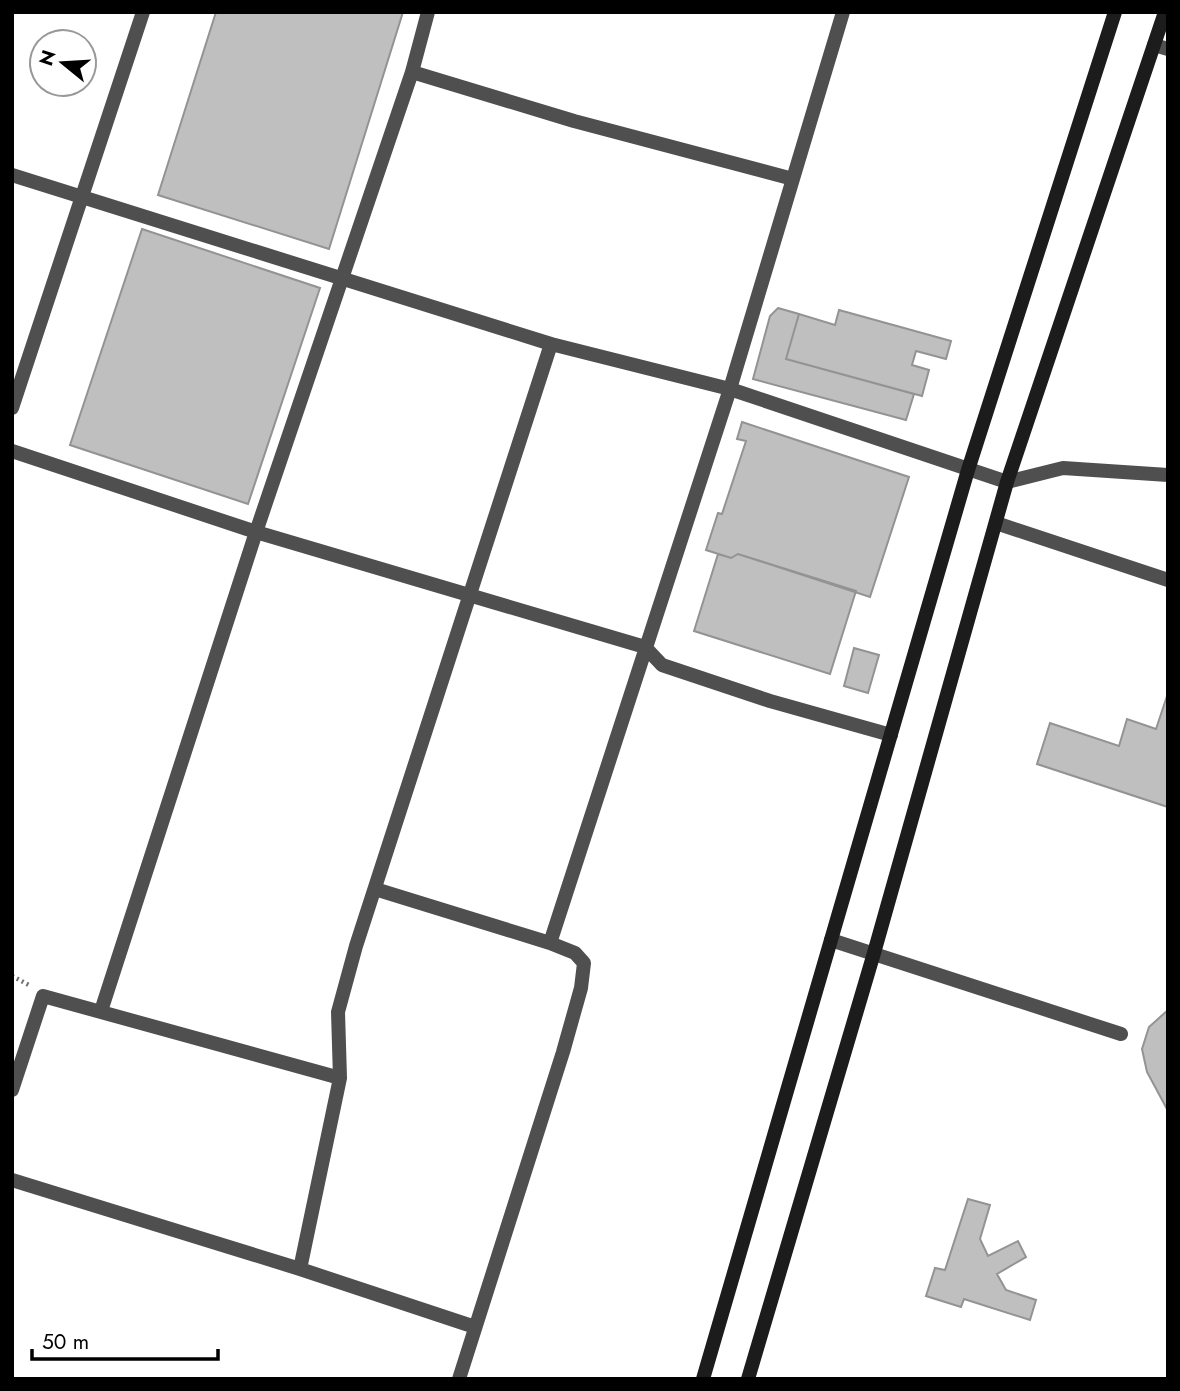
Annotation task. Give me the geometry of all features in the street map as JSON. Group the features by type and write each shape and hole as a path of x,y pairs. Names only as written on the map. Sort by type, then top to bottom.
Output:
{"main road":[{"path":"703,1379 968,470 1115,12"},
{"path":"748,1379 874,953 1007,482 1161,47 1165,12"}],"street":[{"path":"12,408 143,12"},
{"path":"101,1011 256,532 412,72 428,12"},
{"path":"550,943 730,389 843,12"},
{"path":"412,72 574,121 793,179"},
{"path":"12,175 551,344 730,389 1007,482 1063,468 1168,475"},
{"path":"300,1269 340,1078 338,1012 375,888 551,344"},
{"path":"12,451 256,532 645,647 662,665 770,701 891,735"},
{"path":"996,523 1168,580"},
{"path":"375,888 550,943 575,953 584,963 581,988 458,1379"},
{"path":"831,940 1121,1034"},
{"path":"12,1090 43,996 340,1078"},
{"path":"12,1180 300,1269 475,1327"}],"building":[{"path":"216,12 403,12 329,249 158,195"},
{"path":"142,229 320,288 248,504 70,445"},
{"path":"778,308 799,314 786,359 914,394 906,420 753,379 770,316"},
{"path":"839,310 951,341 946,359 916,351 912,365 929,370 922,396 786,359 799,314 835,325"},
{"path":"742,422 909,477 870,597 738,554 731,558 706,550 718,513 722,514 746,441 737,439"},
{"path":"718,554 731,558 738,554 856,591 830,674 694,631"},
{"path":"854,648 879,655 868,693 844,686"},
{"path":"1168,693 1168,807 1037,764 1050,723 1119,746 1127,719 1156,729"},
{"path":"1168,1010 1168,1111 1147,1072 1142,1049 1149,1027"},
{"path":"968,1199 990,1205 980,1239 988,1256 1018,1241 1026,1257 997,1274 1006,1290 1036,1300 1030,1320 964,1299 961,1307 926,1296 935,1268 945,1270"}]}
